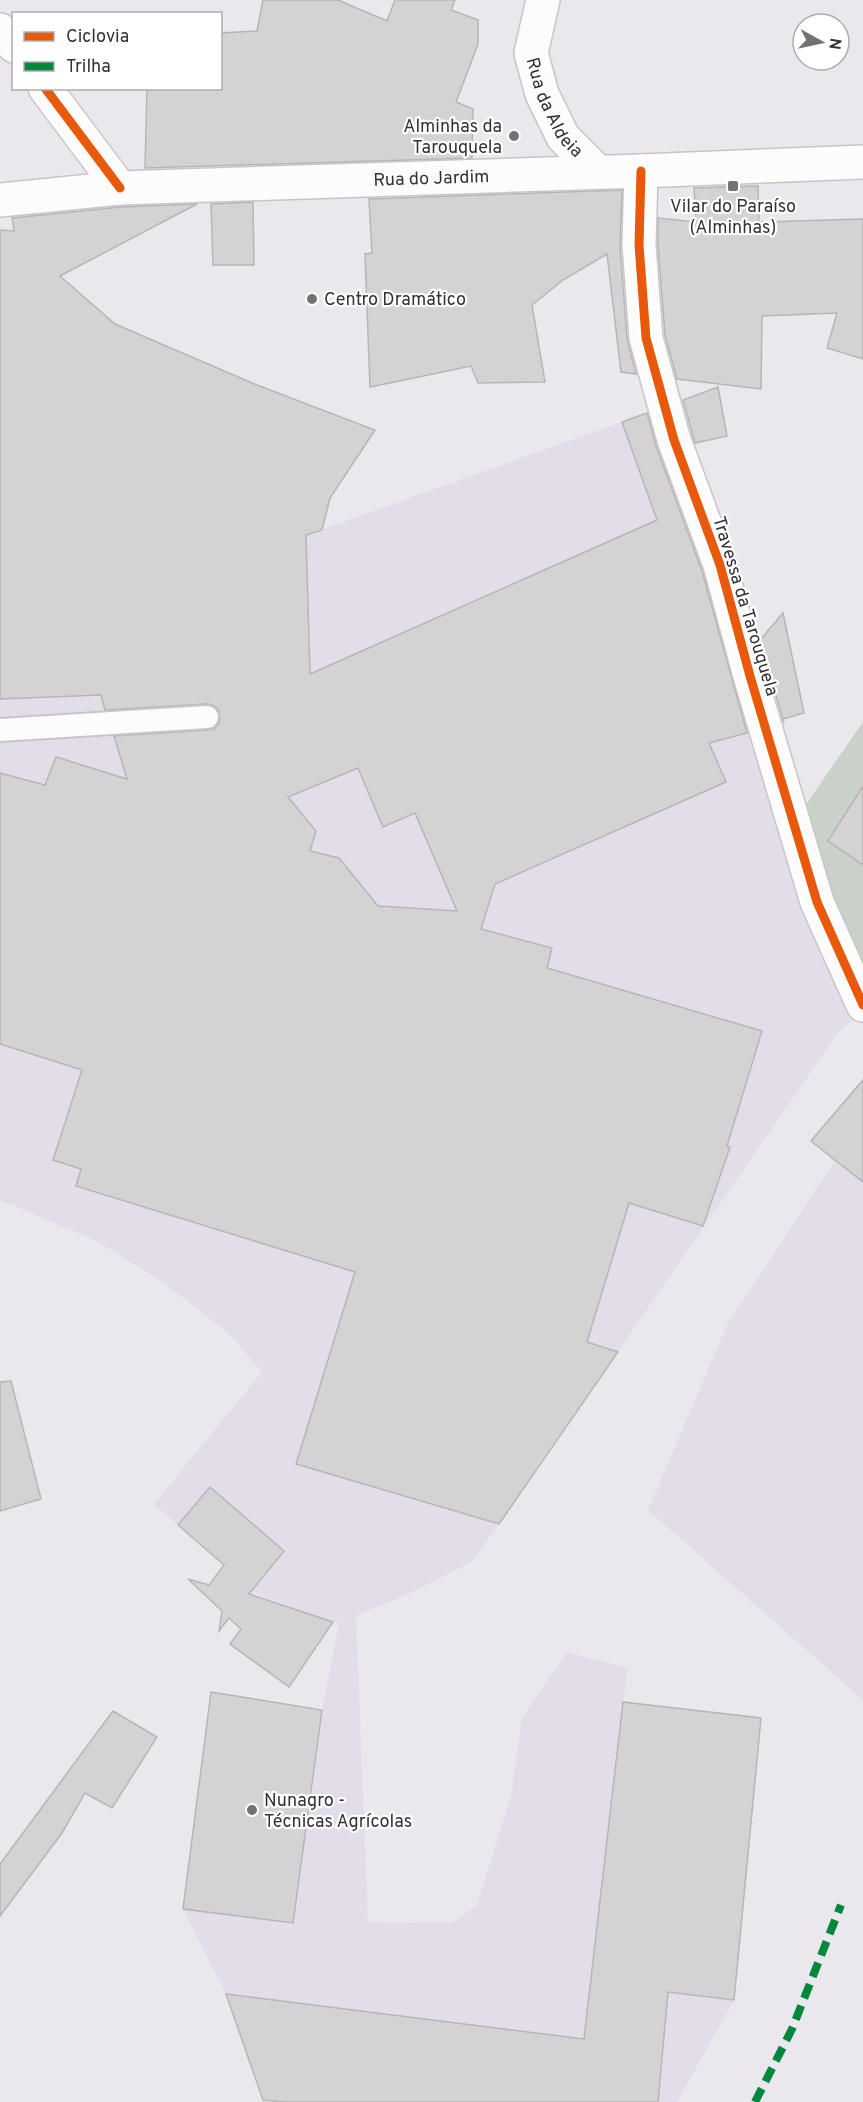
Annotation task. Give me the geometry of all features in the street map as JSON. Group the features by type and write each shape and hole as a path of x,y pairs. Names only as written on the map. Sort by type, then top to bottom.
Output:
{"street":[{"name":"Rua da Aldeia","path":"543,0 531,53 542,94 564,136 597,171"},
{"path":"0,30 12,44"},
{"path":"46,90 120,188"},
{"name":"Rua do Jardim","path":"0,200 120,188 863,162"},
{"name":"Travessa da Tarouquela","path":"641,171 639,245 646,338 674,440 720,565 750,676 817,902 863,1005"}],"lane":[{"path":"0,730 207,717"}],"shaded area":[{"path":"655,410 857,1017 840,1030 473,1561 413,1592 356,1616 368,1922 453,1923 477,1905 511,1796 522,1718 567,1652 628,1668 623,1702 761,1718 734,2000 677,2102 284,2102 263,2100 226,1994 183,1909 211,1692 322,1710 339,1623 259,1596 154,1504 262,1372 228,1333 164,1283 97,1241 0,1200 0,542 312,533"},
{"path":"863,722 863,985 798,816"},
{"path":"863,1080 863,1700 648,1510 727,1325 834,1162 811,1141"}],"building":[{"path":"263,0 338,0 387,21 395,0 455,0 451,10 478,20 478,44 456,102 473,109 472,158 145,168 147,90 222,90 222,33 257,31"},
{"path":"758,186 759,222 863,219 863,359 827,348 837,313 762,316 761,389 677,379 665,335 658,218 696,222 694,188"},
{"path":"622,190 620,246 627,339 636,374 621,372 607,254 563,280 532,305 545,382 478,383 471,366 370,387 365,254 372,253 369,199"},
{"path":"253,202 254,265 213,265 211,204"},
{"path":"197,204 60,276 115,324 257,385 375,430 330,498 322,530 306,535 310,674 657,520 622,422 647,413 656,446 702,571 747,733 709,743 726,782 495,884 481,929 552,948 547,968 762,1031 727,1146 730,1147 703,1226 629,1203 587,1342 618,1352 499,1524 296,1464 355,1272 76,1186 81,1169 53,1160 82,1070 0,1044 0,773 45,785 56,757 127,779 114,736 214,729 220,717 218,709 207,704 105,710 101,695 0,699 0,230 14,231 12,218 121,207","holes":["358,768 383,827 415,813 457,911 378,906 339,858 310,851 316,831 288,797"]},
{"path":"718,387 727,436 695,443 683,400"},
{"path":"783,613 804,713 783,719 784,723 760,640"},
{"path":"863,786 863,865 828,841"},
{"path":"863,1080 863,1182 811,1141"},
{"path":"11,1381 41,1499 0,1511 0,1382"},
{"path":"210,1487 284,1551 249,1594 333,1622 289,1687 230,1644 241,1629 229,1618 219,1631 222,1611 188,1579 209,1585 224,1565 178,1525"},
{"name":"Nunagro - Técnicas Agrícolas","path":"211,1692 322,1710 293,1923 183,1909"},
{"path":"623,1702 761,1718 734,2000 668,1992 658,2102 284,2102 263,2100 226,1994 584,2039"},
{"path":"113,1711 157,1737 112,1808 85,1793 62,1833 0,1916 0,1864"}],"marked path":[{"path":"755,2102 792,2029 841,1905"}],"cycle path":[{"path":"46,90 120,188"},
{"path":"641,171 639,245 646,338 674,440 720,565 750,676 817,902 863,1005"}],"place":[{"name":"Alminhas da Tarouquela","path":"514,136"},
{"name":"Vilar do Paraíso (Alminhas)","path":"733,186"},
{"name":"Centro Dramático","path":"312,299"},
{"name":"Nunagro - Técnicas Agrícolas","path":"252,1810"}]}
